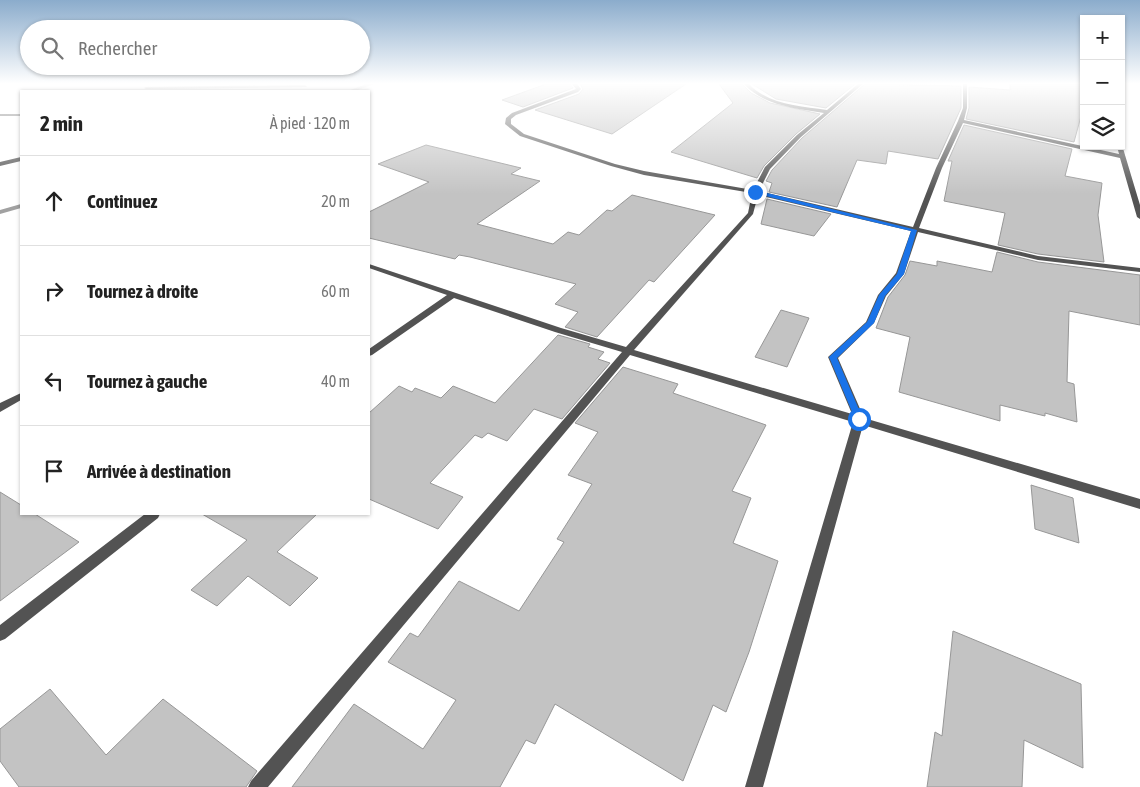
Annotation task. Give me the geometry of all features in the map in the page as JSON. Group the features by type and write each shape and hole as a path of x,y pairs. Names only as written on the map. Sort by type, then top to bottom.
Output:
{"street":[{"path":"509,121 508,124 522,135 613,165 644,173 755,192 1038,258 1140,270"},
{"path":"257,787 630,350 751,213 755,192 767,168 817,121"},
{"path":"754,787 859,419 833,357 870,323 882,295 900,274 939,168 961,121 1124,157"},
{"path":"1121,150 1140,217"},
{"path":"0,164 20,159"},
{"path":"370,266 558,330 1140,504"},
{"path":"370,352 454,294"},
{"path":"0,408 20,397"},
{"path":"0,634 153,515"}],"building":[{"path":"569,121 632,121 612,134"},
{"path":"711,121 812,121 764,166 757,178 671,152"},
{"path":"822,121 955,121 938,159 888,151 886,164 857,160 837,207 769,192 772,183 766,181 772,170 802,138"},
{"path":"974,121 1080,121 1074,142"},
{"path":"964,125 1072,149 1065,176 1102,183 1098,215 1104,262 1038,254 998,245 1005,213 944,201 952,161 948,161"},
{"path":"426,145 521,168 511,174 540,181 477,224 553,244 568,232 579,235 607,210 612,211 632,195 715,215 654,282 649,280 597,337 565,327 578,312 555,304 576,284 470,257 459,255 455,259 370,238 370,212 429,182 378,164"},
{"path":"767,199 831,214 814,236 761,224"},
{"path":"997,252 1038,262 1140,275 1140,325 1069,311 1067,382 1074,384 1077,422 1045,413 1045,416 1000,405 1000,421 899,392 910,337 876,328 888,297 905,275 910,261 937,266 937,261 992,272"},
{"path":"781,310 809,318 787,367 755,357"},
{"path":"558,335 590,344 588,347 604,352 598,359 610,363 562,419 534,409 507,441 488,433 482,438 475,435 430,483 463,497 438,529 370,499 370,412 399,386 412,392 415,388 441,398 453,386 495,403"},
{"path":"623,367 678,384 673,393 766,425 732,491 751,498 733,543 778,561 749,652 726,712 713,705 683,781 555,704 535,744 526,740 500,787 292,787 354,704 423,749 456,700 388,662 410,633 418,637 459,581 519,611 564,542 557,539 592,484 568,475 598,432 575,423"},
{"path":"1031,485 1073,498 1079,543 1035,529"},
{"path":"0,492 20,504 20,515 37,515 79,542 0,601"},
{"path":"204,515 316,515 277,552 318,578 290,606 248,576 217,606 191,590 247,540"},
{"path":"953,631 1081,684 1083,768 1024,740 1022,787 927,787 935,732 942,736"},
{"path":"50,689 106,755 163,699 257,771 246,787 19,787 0,761 0,729"}],"waterway":[{"path":"0,212 20,206"}],"route":[{"path":"755,192 915,230 900,274 882,295 870,323 833,357 859,419"}]}
